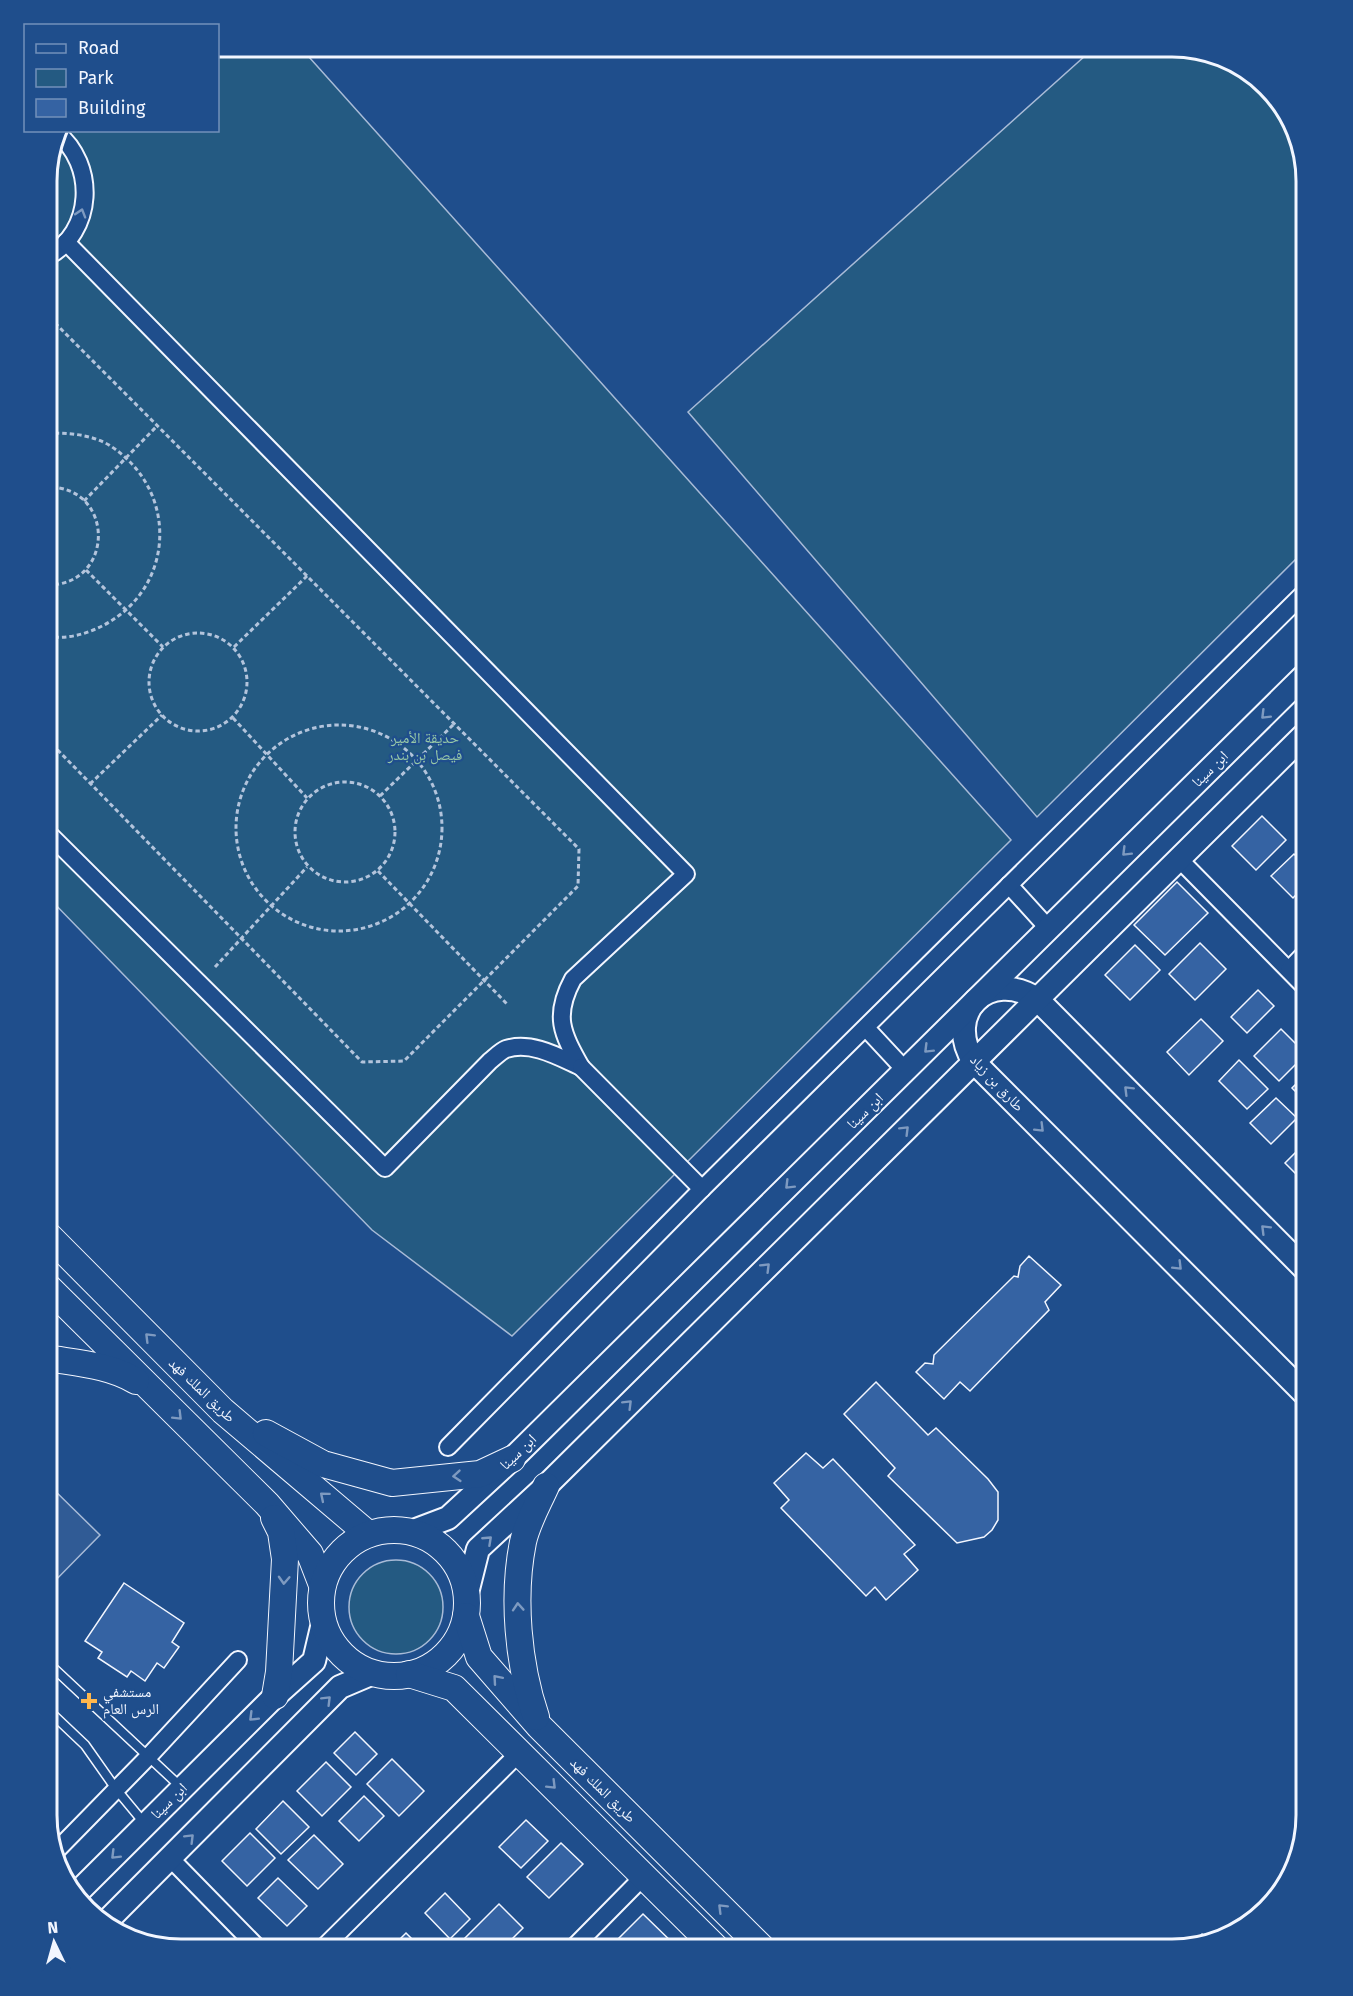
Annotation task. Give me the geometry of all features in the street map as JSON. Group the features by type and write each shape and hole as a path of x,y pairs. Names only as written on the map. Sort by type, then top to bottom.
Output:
{"main road":[{"name":"طريق الملك فهد","path":"57,1244 223,1411 368,1534"},
{"path":"57,1296 267,1504 310,1554 322,1585"},
{"path":"57,1360 126,1375 155,1393"},
{"path":"223,1411 323,1464 392,1483 480,1474 512,1459"},
{"path":"539,1726 526,1688 517,1600 524,1541 546,1486"},
{"path":"267,1504 281,1532 285,1559 279,1672 275,1696"},
{"path":"390,1529 411,1532 431,1540 448,1554 461,1572 467,1604 459,1636 447,1654 430,1667 409,1674 391,1676 373,1673 351,1663 333,1645 322,1623 320,1604 322,1585 332,1563 348,1545 368,1534 390,1529"},
{"name":"طريق الملك فهد","path":"467,1604 479,1657 539,1726 753,1939"},
{"path":"409,1674 454,1688 707,1939"}],"street":[{"path":"57,252 73,234 83,211 86,186 80,161 64,139"},
{"path":"66,242 686,874 573,979 564,995 561,1016 564,1038 581,1067 702,1189"},
{"path":"448,1447 702,1189 1296,601"},
{"name":"ابن سينا","path":"411,1532 448,1518 512,1459 1296,684"},
{"path":"467,1604 478,1549 546,1486 1296,743"},
{"path":"57,842 385,1168 490,1061 506,1050 529,1047 548,1052 581,1067"},
{"path":"1179,859 1296,977"},
{"path":"1009,885 1049,929"},
{"path":"1289,970 1296,963"},
{"path":"978,999 995,990 1014,989 1027,992 1037,999 1296,1260"},
{"name":"طارق بن زياد","path":"978,999 969,1010 964,1023 963,1037 974,1062 1296,1385"},
{"path":"866,1028 906,1071"},
{"name":"ابن سينا","path":"81,1889 275,1696 314,1661 322,1623"},
{"path":"61,1846 238,1660"},
{"path":"111,1917 340,1687 373,1673"},
{"path":"332,1939 519,1753"},
{"path":"170,1858 249,1939"},
{"path":"582,1939 644,1876"}],"lane":[{"path":"57,1672 182,1788"},
{"path":"57,1718 85,1745 116,1789 146,1825"}],"path":[{"path":"57,327 579,849 578,886 404,1061 362,1062 57,750"},
{"path":"84,501 157,426"},
{"path":"57,433 76,433 108,445 134,466 152,494 160,526 158,559 144,590 121,616 90,632 57,638"},
{"path":"57,488 66,489 84,501 91,509 98,524 99,540 95,557 86,570 72,580 57,585"},
{"path":"86,570 163,647"},
{"path":"234,647 307,576"},
{"path":"190,633 206,633 221,638 234,647 243,660 248,675 247,690 242,705 232,718 218,727 202,731 184,729 169,722 157,710 150,694 149,677 153,661 163,647 175,638 190,633"},
{"path":"90,784 162,715"},
{"path":"232,718 308,798"},
{"path":"380,796 454,724"},
{"path":"326,725 358,726 389,737 417,760 434,784 443,815 442,848 431,878 411,904 380,924 345,932 309,928 277,912 252,885 238,852 236,817 246,782 267,753 294,735 326,725"},
{"path":"343,782 367,787 380,796 390,809 395,825 395,842 389,858 378,871 365,879 342,883 320,877 307,867 294,840 294,825 299,810 308,798 320,788 343,782"},
{"path":"215,967 307,867"},
{"path":"378,871 508,1005"}],"green space":[{"name":"حديقة الأمير فيصل بن بندر","path":"219,57 309,57 1011,840 512,1336 372,1230 57,906 57,173 61,149 67,132 219,132"},
{"path":"1084,57 1180,57 1220,66 1260,93 1287,133 1295,165 1296,181 1296,559 1037,817 688,412"},
{"path":"396,1560 414,1564 429,1574 439,1589 443,1607 439,1625 429,1640 414,1650 396,1654 378,1650 363,1640 353,1625 349,1607 353,1589 363,1574 378,1564"}],"shaded area":[{"path":"57,1493 100,1535 57,1579"}],"building":[{"path":"1262,816 1286,840 1256,870 1232,846"},
{"path":"1294,854 1296,856 1296,895 1293,898 1271,876"},
{"path":"1177,882 1208,913 1165,955 1134,925"},
{"path":"1200,943 1226,969 1195,1000 1169,974"},
{"path":"1135,945 1160,970 1130,1000 1105,975"},
{"path":"1258,990 1274,1006 1247,1033 1231,1017"},
{"path":"1201,1019 1223,1041 1189,1075 1167,1052"},
{"path":"1281,1029 1296,1044 1296,1064 1279,1081 1254,1056"},
{"path":"1239,1060 1268,1089 1247,1109 1219,1081"},
{"path":"1276,1098 1296,1117 1271,1144 1250,1123"},
{"path":"1296,1152 1296,1174 1285,1163"},
{"path":"1029,1256 1061,1285 1045,1302 1049,1310 970,1391 960,1382 944,1399 916,1372 925,1363 933,1364 934,1355 1014,1276 1018,1277 1020,1266"},
{"path":"876,1382 928,1435 936,1428 988,1479 998,1492 998,1520 984,1537 957,1543 888,1476 895,1468 844,1414"},
{"path":"806,1453 823,1468 833,1459 915,1545 904,1554 918,1570 886,1600 875,1587 866,1596 781,1508 789,1500 774,1483"},
{"path":"124,1583 184,1623 172,1642 179,1647 164,1668 157,1663 145,1681 131,1671 127,1677 98,1658 102,1652 85,1641"},
{"path":"355,1732 377,1754 356,1775 334,1753"},
{"path":"392,1759 424,1791 399,1816 367,1784"},
{"path":"326,1762 351,1787 322,1816 297,1791"},
{"path":"364,1796 384,1816 359,1841 339,1821"},
{"path":"283,1801 309,1827 281,1854 256,1829"},
{"path":"526,1820 548,1841 521,1868 499,1847"},
{"path":"250,1833 275,1858 247,1886 222,1861"},
{"path":"314,1835 343,1864 318,1889 288,1860"},
{"path":"561,1843 583,1864 549,1898 527,1877"},
{"path":"278,1878 307,1906 287,1926 258,1898"},
{"path":"445,1893 470,1919 450,1939 425,1913"},
{"path":"499,1904 523,1928 512,1939 464,1939"},
{"path":"643,1914 669,1939 618,1939"},
{"path":"406,1933 412,1939 400,1939"}],"place":[{"name":"مستشفي الرس العام","path":"89,1701"}]}
